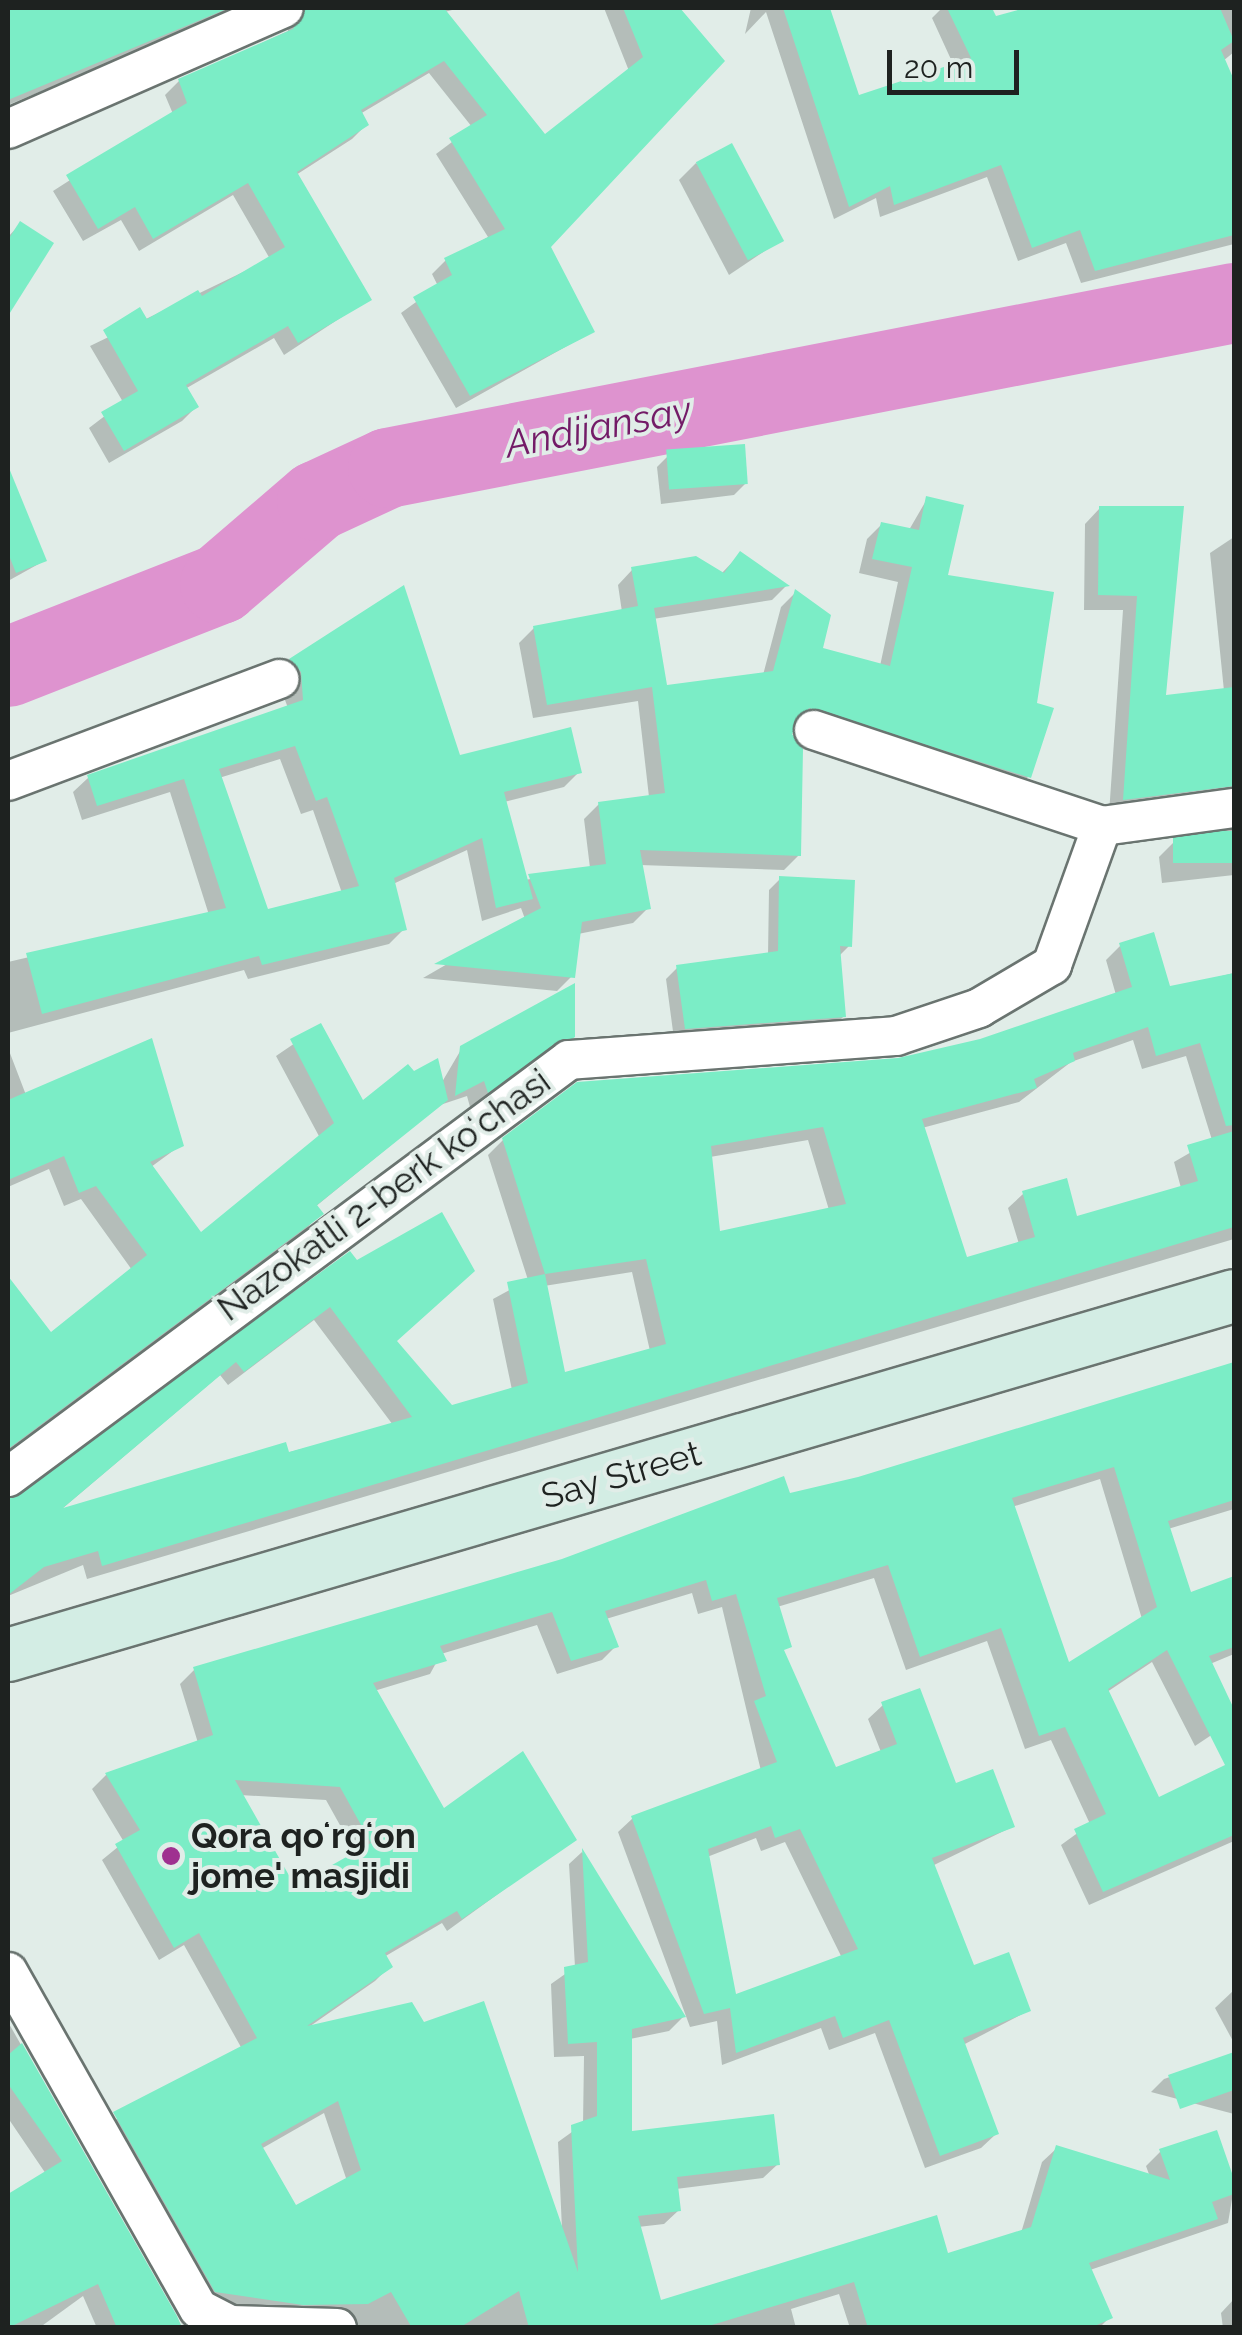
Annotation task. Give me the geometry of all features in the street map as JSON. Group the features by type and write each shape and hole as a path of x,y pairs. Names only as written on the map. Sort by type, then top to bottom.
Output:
{"main road":[{"name":"Say Street","path":"8,1655 1234,1296"}],"street":[{"path":"8,129 284,8"},
{"path":"8,780 280,678"},
{"path":"814,730 1102,826 1234,808"},
{"name":"Nazokatli 2-berk koʻchasi","path":"8,1477 569,1060 896,1036 979,1008 1052,966 1102,826"},
{"path":"8,1972 21,2027 199,2309 231,2324 337,2328"}],"building":[{"path":"8,8 229,8 8,100"},
{"path":"306,8 444,8 545,134 643,57 623,8 680,8 725,61 551,247 595,332 470,396 413,297 452,275 444,258 505,229 449,138 487,115 444,61 361,110 369,125 297,172 372,300 298,343 288,326 186,385 199,407 124,451 101,412 138,391 103,330 140,307 147,319 198,290 202,296 285,247 248,183 153,239 135,207 98,229 66,175 187,103 178,79 293,29"},
{"path":"783,8 830,8 859,95 971,58 947,8 992,8 996,16 1025,8 1220,8 1234,41 1221,50 1234,80 1234,235 1095,271 1080,230 1032,248 1001,165 894,205 890,186 849,207"},
{"path":"732,143 784,241 748,260 696,162"},
{"path":"20,221 54,243 8,316 8,240"},
{"path":"745,444 748,484 669,489 666,450"},
{"path":"9,468 47,561 16,573 8,553"},
{"path":"926,496 964,505 948,575 1054,592 1037,703 1054,708 1031,778 809,708 792,734 803,749 801,856 640,850 651,909 582,922 575,978 434,964 541,908 528,874 606,864 598,802 665,793 652,687 547,705 533,626 638,606 631,567 696,556 724,573 740,551 790,586 654,608 667,685 773,671 795,589 831,615 823,648 890,666 912,567 872,559 881,522 919,530"},
{"path":"1099,506 1184,506 1166,695 1234,687 1234,786 1123,800 1137,596 1098,595"},
{"path":"404,585 460,755 571,727 582,773 504,792 533,899 496,908 482,838 394,878 407,930 262,965 259,956 42,1014 26,953 226,908 184,779 97,806 87,775 303,700 301,672 289,659","holes":["295,746 316,801 327,797 359,886 268,909 219,769"]},
{"path":"1173,831 1234,831 1234,863 1173,863"},
{"path":"779,876 855,880 852,947 840,946 846,1017 685,1029 676,965 778,951"},
{"path":"1154,932 1170,986 1234,973 1234,1125 1226,1126 1200,1043 1156,1056 1148,1027 1073,1053 1075,1061 1034,1079 1037,1088 922,1119 967,1257 1035,1237 1022,1191 1067,1178 1077,1216 1198,1181 1187,1145 1234,1131 1234,1227 102,1566 98,1551 44,1567 8,1595 8,1499 350,1251 357,1260 442,1212 475,1271 397,1341 452,1405 528,1383 507,1282 545,1274 502,1138 577,1082 898,1058 980,1039 1132,987 1119,943","holes":["823,1127 846,1204 720,1231 711,1146","646,1259 666,1344 565,1372 545,1274","330,1307 412,1417 289,1452 286,1442 63,1508 236,1362 244,1372"]},
{"path":"575,983 575,1037 488,1093 484,1081 455,1096 460,1046"},
{"path":"321,1023 363,1100 408,1064 414,1071 438,1058 448,1100 317,1205 324,1214 8,1449 8,1276 51,1332 147,1255 96,1186 79,1193 64,1156 8,1180 8,1100 152,1038 184,1146 150,1162 201,1232 334,1123 290,1039"},
{"path":"1234,1362 1234,1500 1168,1521 1191,1592 1234,1576 1234,1647 1209,1656 1234,1709 1234,1835 1103,1892 1074,1829 1106,1814 1065,1727 1039,1736 1001,1628 920,1657 888,1565 777,1598 792,1647 784,1650 836,1767 897,1744 881,1702 920,1688 956,1783 993,1769 1015,1827 932,1858 974,1965 1009,1952 1031,2011 963,2038 999,2134 940,2156 889,2020 843,2038 835,2016 736,2053 730,2008 704,2014 631,1816 777,1762 754,1701 766,1696 736,1594 712,1601 706,1580 605,1611 619,1647 571,1661 552,1612 440,1646 447,1661 373,1683 444,1808 523,1751 577,1840 462,1919 457,1911 385,1953 393,1967 307,2026 412,2002 424,2022 484,2001 578,2272 571,2125 597,2116 597,2042 568,2044 564,1967 588,1962 582,1848 686,2017 632,2029 632,2131 774,2114 780,2165 677,2177 681,2211 638,2216 661,2300 937,2215 948,2253 1031,2227 1056,2145 1170,2180 1159,2149 1217,2130 1234,2179 1234,2194 1212,2202 1218,2219 1089,2263 1113,2318 1090,2328 868,2328 854,2282 702,2328 529,2328 519,2291 459,2328 412,2328 391,2292 368,2304 303,2305 215,2292 113,2112 257,2038 199,1933 174,1948 115,1844 140,1830 105,1773 213,1735 193,1667 562,1559 784,1476 790,1493 858,1477","holes":["1114,1467 1157,1607 1069,1662 1012,1498","1167,1650 1225,1765 1159,1797 1108,1689","235,1780 340,1787 371,1843 295,1886","771,1826 775,1838 800,1829 858,1949 736,1994 708,1849","338,2101 361,2170 296,2205 261,2144"]},
{"path":"22,2043 182,2328 117,2328 98,2284 8,2328 8,2194 62,2161 8,2084 8,2055"},
{"path":"1234,2052 1234,2090 1180,2109 1168,2075"}],"waterway":[{"name":"Andijansay","path":"8,667 220,584 317,501 388,468 1234,303"}],"place":[{"name":"Qora qoʻrgʻon jome' masjidi","path":"171,1856"}]}
